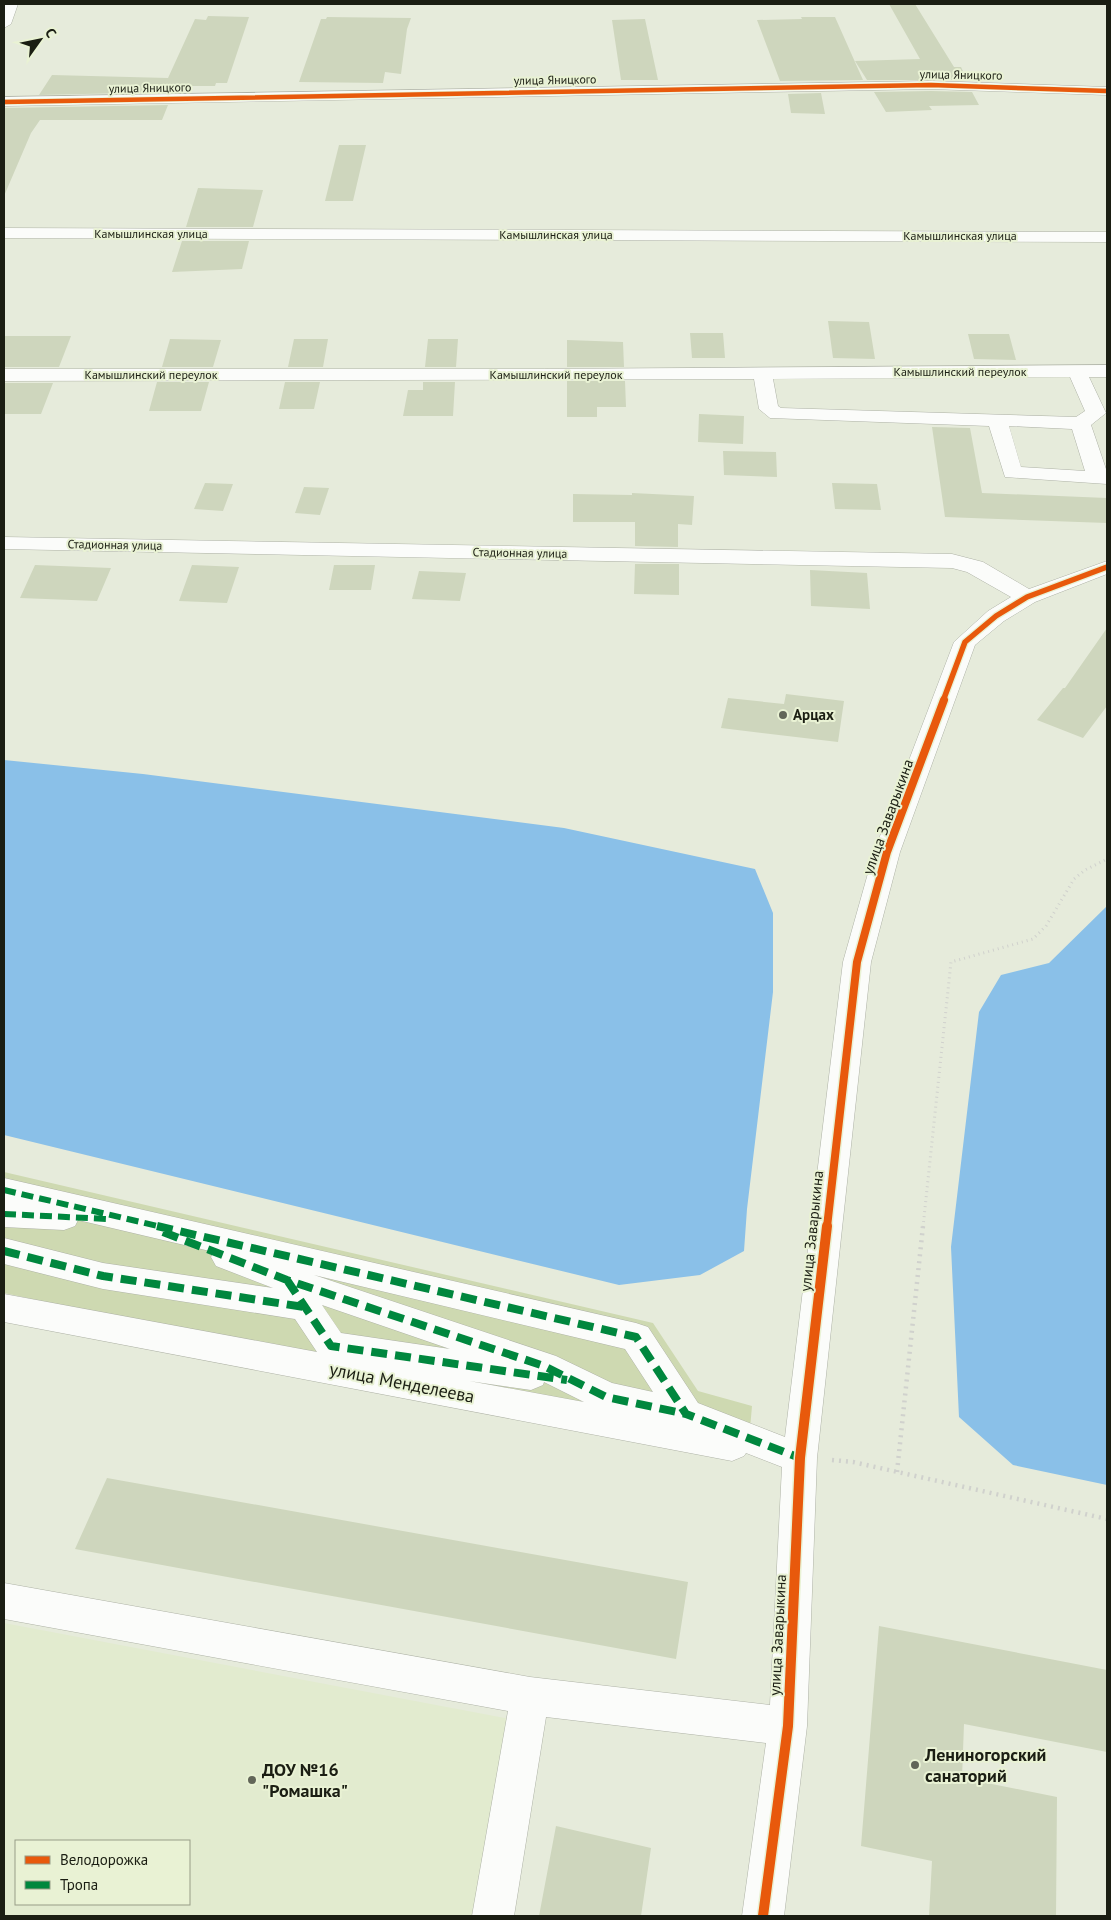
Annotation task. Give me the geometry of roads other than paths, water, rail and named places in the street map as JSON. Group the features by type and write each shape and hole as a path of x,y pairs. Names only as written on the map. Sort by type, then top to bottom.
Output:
{"street":[{"path":"4,24 11,4"},
{"name":"улица Яницкого","path":"4,102 932,85 1107,91"},
{"name":"Камышлинская улица","path":"4,233 1107,237"},
{"path":"762,373 769,410 777,414 1080,423 1096,413 1077,371"},
{"name":"Камышлинский переулок","path":"4,375 1107,371"},
{"path":"997,420 1012,473 1103,478 1080,423"},
{"name":"Стадионная улица","path":"4,542 952,561 975,567 1027,597"},
{"name":"улица Заварыкина","path":"763,1916 788,1726 800,1458 857,962 887,852 965,642 996,616 1027,597 1107,567"},
{"path":"4,1190 636,1338 686,1414"},
{"path":"4,1214 132,1220 287,1280 544,1366 606,1397 686,1414 800,1458"},
{"path":"4,1251 103,1276 304,1307"},
{"path":"287,1280 331,1346 579,1382"},
{"name":"улица Менделеева","path":"4,1308 800,1458"},
{"path":"4,1601 530,1696 788,1726"},
{"path":"493,1916 530,1696"}],"water":[{"path":"4,760 143,774 564,828 755,869 773,913 773,992 747,1209 744,1251 700,1275 619,1285 4,1135"},
{"path":"1107,906 1107,1485 1013,1465 959,1417 951,1247 979,1012 1001,975 1049,963"}],"place":[{"name":"Арцах","path":"783,715"},
{"name":"Лениногорский санаторий","path":"915,1765"},
{"name":"ДОУ №16 \"Ромашка\"","path":"252,1780"}]}
